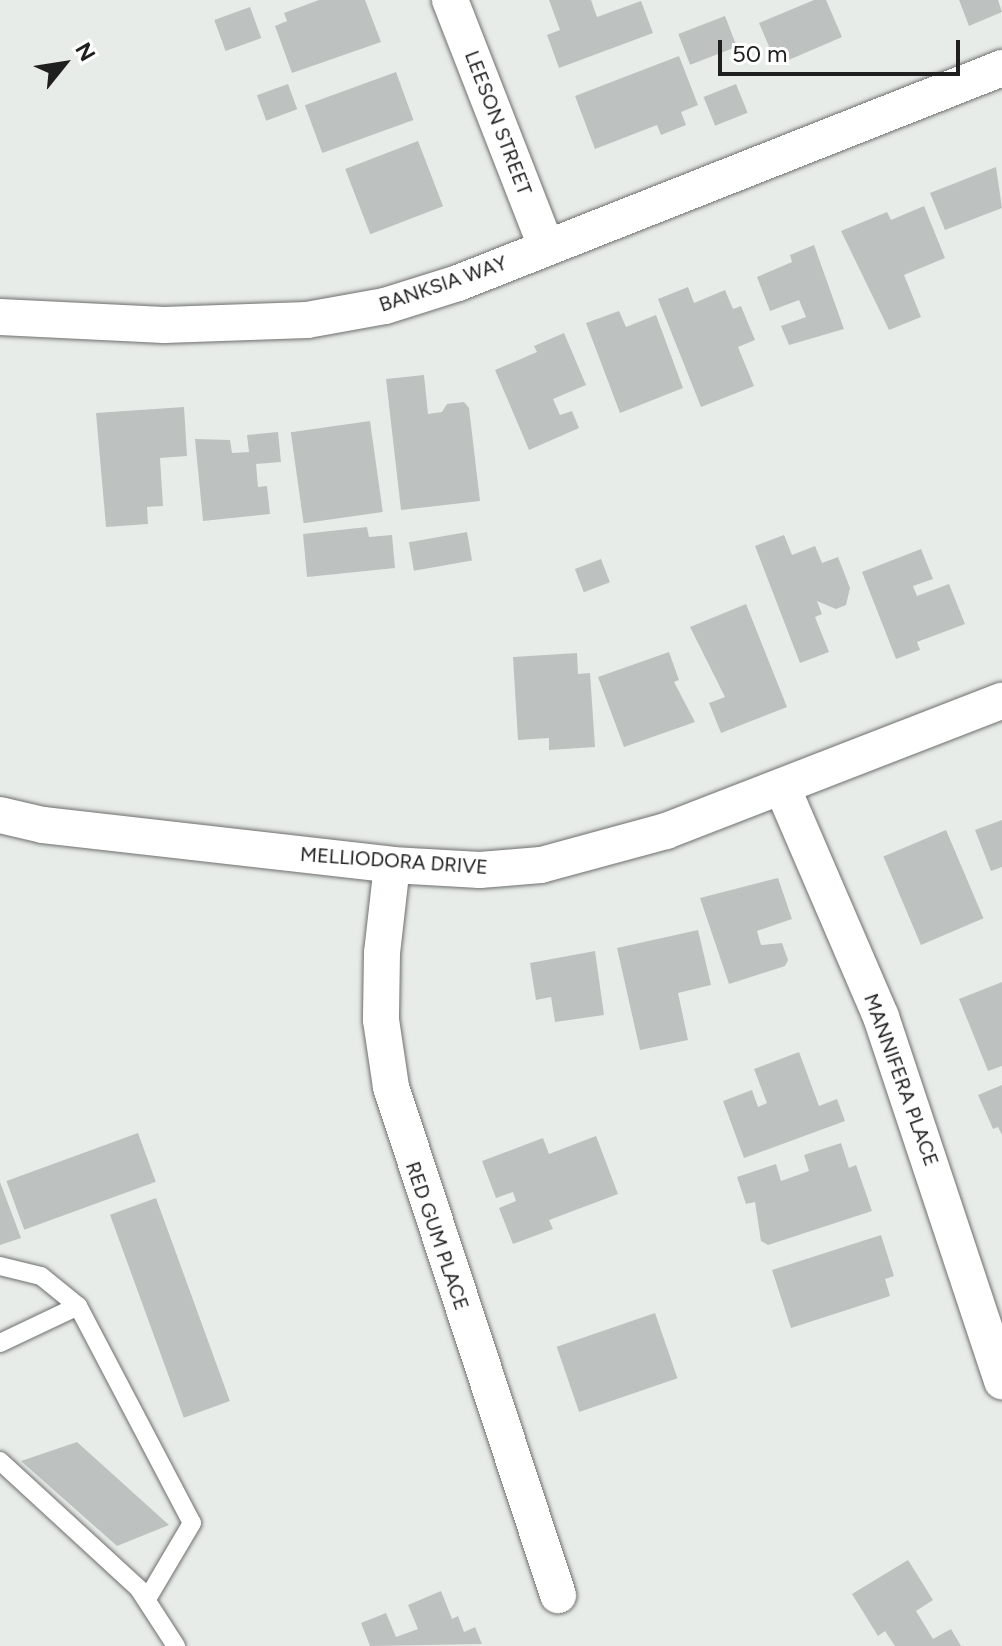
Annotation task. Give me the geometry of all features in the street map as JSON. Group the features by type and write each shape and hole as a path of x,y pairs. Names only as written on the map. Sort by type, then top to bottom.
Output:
{"street":[{"name":"LEESON STREET","path":"450,0 546,246"},
{"name":"BANKSIA WAY","path":"0,317 164,325 307,320 385,306 1002,68"},
{"name":"MELLIODORA DRIVE","path":"0,815 43,825 392,865 480,870 541,865 596,854 782,787 1002,701"},
{"name":"MANNIFERA PLACE","path":"782,787 881,1017 1002,1381"},
{"name":"RED GUM PLACE","path":"392,865 382,953 381,1020 391,1087 558,1595"}],"lane":[{"path":"0,1266 41,1276 78,1306 192,1523 147,1599"},
{"path":"0,1343 78,1306"},
{"path":"0,1461 147,1599 176,1646"}],"building":[{"path":"319,0 365,0 381,42 292,73 275,26 287,21 284,13"},
{"path":"549,0 591,0 597,17 641,1 653,33 559,68 547,35 560,30"},
{"path":"814,0 826,0 842,37 777,65 759,23"},
{"path":"959,0 998,0 1002,12 969,26"},
{"path":"250,7 261,38 226,51 214,20"},
{"path":"725,16 737,47 690,65 678,34"},
{"path":"679,56 698,105 681,112 686,125 661,135 657,125 595,149 575,96"},
{"path":"396,72 413,120 322,153 305,105"},
{"path":"288,84 297,109 266,121 257,95"},
{"path":"736,84 748,113 715,126 704,97"},
{"path":"418,141 443,206 370,234 345,169"},
{"path":"996,167 1002,208 945,230 930,193"},
{"path":"924,206 945,258 904,275 921,317 889,330 841,231 887,212 891,220"},
{"path":"814,245 844,329 789,345 781,326 806,317 799,300 770,311 757,277 792,262 790,255"},
{"path":"688,287 694,303 725,290 733,309 741,306 755,340 738,347 754,386 701,407 658,299"},
{"path":"619,311 626,327 656,315 683,388 620,413 586,323"},
{"path":"564,333 586,385 553,399 560,415 572,411 579,428 529,450 495,370 537,352 534,346"},
{"path":"424,375 428,414 442,412 447,404 464,402 469,408 480,501 401,510 386,379"},
{"path":"184,407 187,456 160,458 163,506 147,507 148,524 106,527 96,413"},
{"path":"370,421 383,512 304,523 291,432"},
{"path":"278,432 281,462 256,464 258,487 267,486 270,514 203,521 195,439 230,440 232,453 249,452 247,435"},
{"path":"367,527 369,537 392,535 395,568 307,577 303,534"},
{"path":"467,532 472,561 414,571 409,542"},
{"path":"784,535 792,555 815,546 822,563 838,557 850,588 846,605 836,609 817,601 822,614 815,617 829,652 800,663 755,546"},
{"path":"921,549 933,579 913,586 917,596 949,584 965,624 917,642 920,650 896,659 862,572"},
{"path":"601,559 610,582 584,592 575,569"},
{"path":"746,604 787,707 721,733 709,703 725,697 690,627"},
{"path":"669,652 679,680 674,682 695,722 624,747 598,677"},
{"path":"577,653 578,674 590,673 595,747 549,750 549,738 518,740 513,657"},
{"path":"1002,820 1002,867 991,871 975,830"},
{"path":"946,830 984,918 921,945 883,857"},
{"path":"778,878 792,919 757,931 761,945 782,943 788,960 785,966 729,984 700,898"},
{"path":"698,930 711,985 678,993 688,1040 640,1050 617,948"},
{"path":"595,951 604,1015 555,1022 551,997 536,1000 530,963"},
{"path":"1002,982 1002,1066 988,1071 959,999"},
{"path":"799,1052 819,1106 837,1099 845,1121 744,1158 723,1101 752,1090 758,1107 767,1103 754,1069"},
{"path":"1002,1085 1002,1135 998,1127 993,1129 978,1095"},
{"path":"138,1133 156,1182 24,1230 6,1181"},
{"path":"596,1136 618,1194 549,1220 553,1229 513,1244 499,1208 516,1201 513,1192 496,1198 482,1161 543,1138 549,1154"},
{"path":"841,1143 849,1168 856,1165 872,1211 768,1245 761,1241 755,1202 746,1204 737,1177 776,1164 781,1181 809,1171 804,1155"},
{"path":"0,1182 21,1238 0,1245"},
{"path":"156,1198 230,1401 184,1418 110,1215"},
{"path":"881,1235 894,1276 885,1279 890,1296 791,1328 772,1270"},
{"path":"655,1313 677,1378 579,1412 557,1347"},
{"path":"77,1442 169,1525 117,1546 21,1461"},
{"path":"908,1560 933,1600 916,1611 933,1639 951,1629 961,1646 895,1646 885,1631 878,1636 852,1594"},
{"path":"441,1591 452,1619 458,1616 464,1632 475,1627 482,1644 370,1646 361,1623 386,1613 396,1637 418,1629 408,1605"}]}
